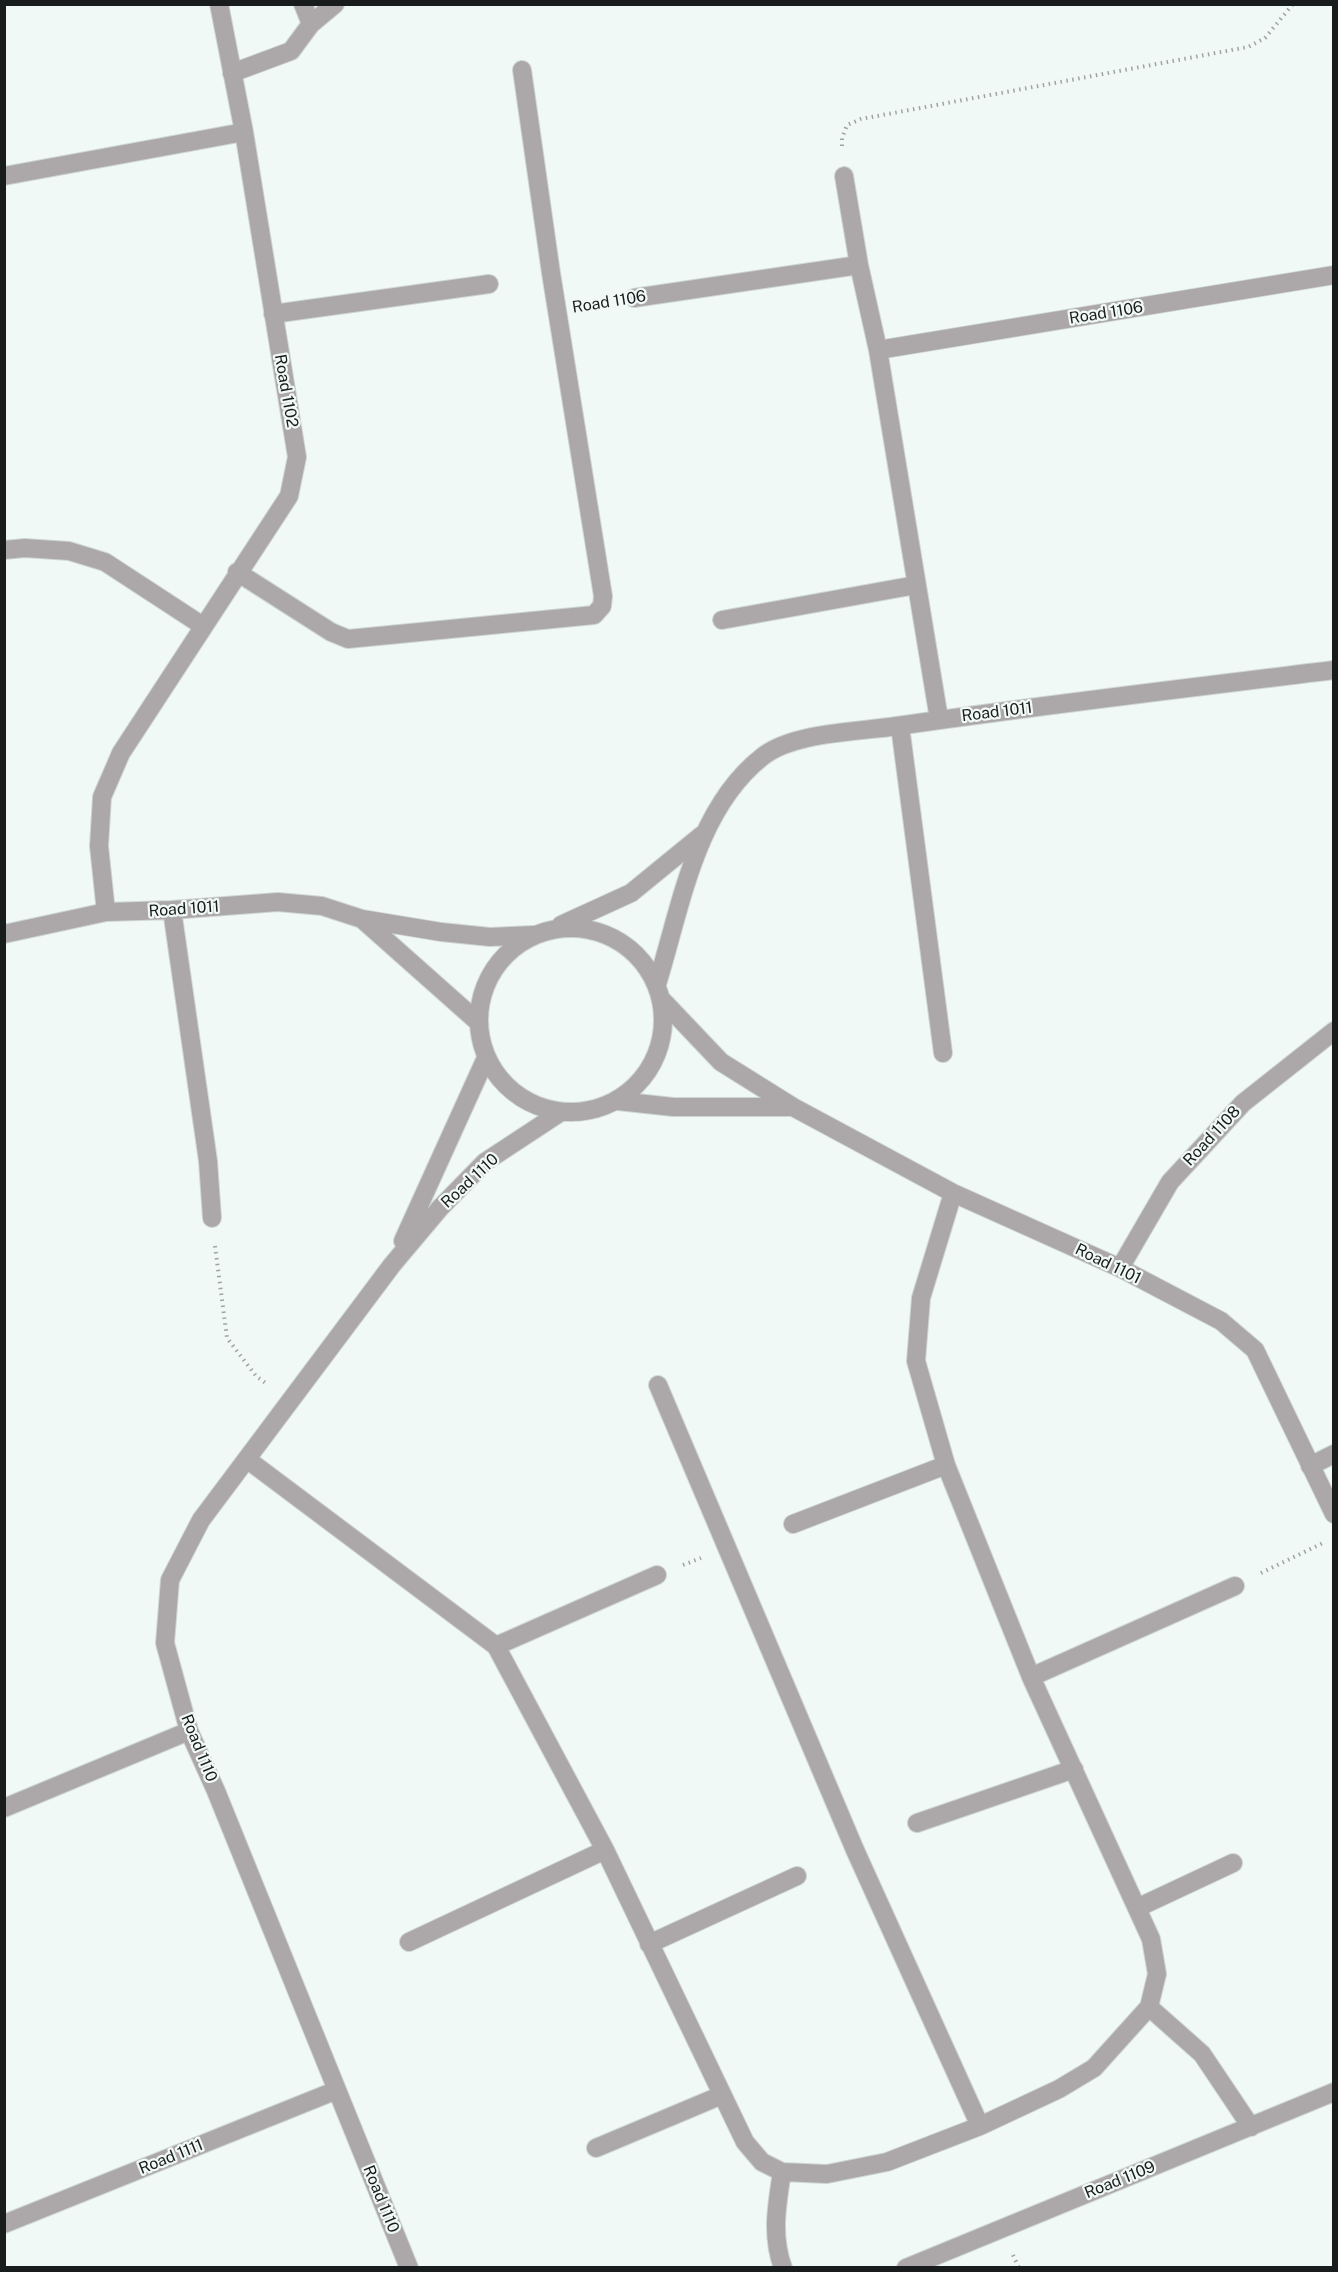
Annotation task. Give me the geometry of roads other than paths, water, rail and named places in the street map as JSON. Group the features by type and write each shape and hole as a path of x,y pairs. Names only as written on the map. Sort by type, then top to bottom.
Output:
{"street":[{"name":"Road 1102","path":"106,912 99,846 102,797 121,753 237,572 289,496 297,457 244,132 219,4"},
{"path":"303,4 311,24"},
{"path":"232,73 291,51 311,24 335,4"},
{"path":"237,572 331,632 348,639 594,615 602,606 603,596 557,310 522,70"},
{"path":"4,176 244,132"},
{"path":"844,176 859,265 878,350 939,720"},
{"name":"Road 1106","path":"634,298 859,265"},
{"name":"Road 1106","path":"878,350 1334,275"},
{"path":"273,314 489,284"},
{"path":"4,550 25,548 69,551 105,562 203,626"},
{"path":"722,620 916,585"},
{"name":"Road 1011","path":"553,929 631,893 702,835 740,778 763,756 790,742 939,720 1334,670"},
{"path":"900,726 943,1053"},
{"name":"Road 1011","path":"660,992 702,835"},
{"name":"Road 1011","path":"4,934 106,912 172,910 278,902 322,906 362,919 490,937 534,935"},
{"path":"172,910 208,1161 212,1218"},
{"name":"Road 1011","path":"362,919 478,1022"},
{"path":"553,929 585,929 614,938 640,957 660,992 663,1039 647,1074 618,1101 600,1108 561,1112 542,1108 519,1096 500,1080 486,1058 478,1022 485,986 504,956 534,935 553,929"},
{"name":"Road 1101","path":"660,992 721,1062 792,1107 953,1193 1120,1268 1221,1322 1255,1350 1334,1514"},
{"name":"Road 1108","path":"1120,1268 1170,1182 1243,1103 1334,1031"},
{"name":"Road 1110","path":"392,1265 486,1058"},
{"name":"Road 1101","path":"618,1101 673,1107 792,1107"},
{"name":"Road 1110","path":"409,2268 189,1731 165,1643 170,1580 201,1520 392,1265 440,1208 485,1162 561,1112"},
{"path":"248,1460 496,1646 605,1850 745,2142 762,2162 782,2172 827,2174 887,2162 980,2126 1059,2088 1094,2068 1149,2007 1156,1974 1151,1939 1031,1677 946,1465 916,1361 921,1298 953,1193"},
{"path":"658,1385 855,1850 980,2126"},
{"path":"1310,1466 1334,1454"},
{"path":"793,1524 946,1465"},
{"path":"496,1646 657,1575"},
{"path":"1031,1677 1235,1586"},
{"path":"4,1808 189,1731"},
{"path":"917,1823 1074,1769"},
{"path":"409,1942 605,1850"},
{"path":"1137,1908 1233,1863"},
{"path":"649,1944 797,1876"},
{"path":"1149,2007 1202,2054 1251,2127"},
{"name":"Road 1111","path":"4,2224 337,2090"},
{"name":"Road 1109","path":"906,2268 1334,2092"},
{"path":"596,2148 722,2095"},
{"path":"782,2172 774,2228 777,2252 783,2268"}]}
